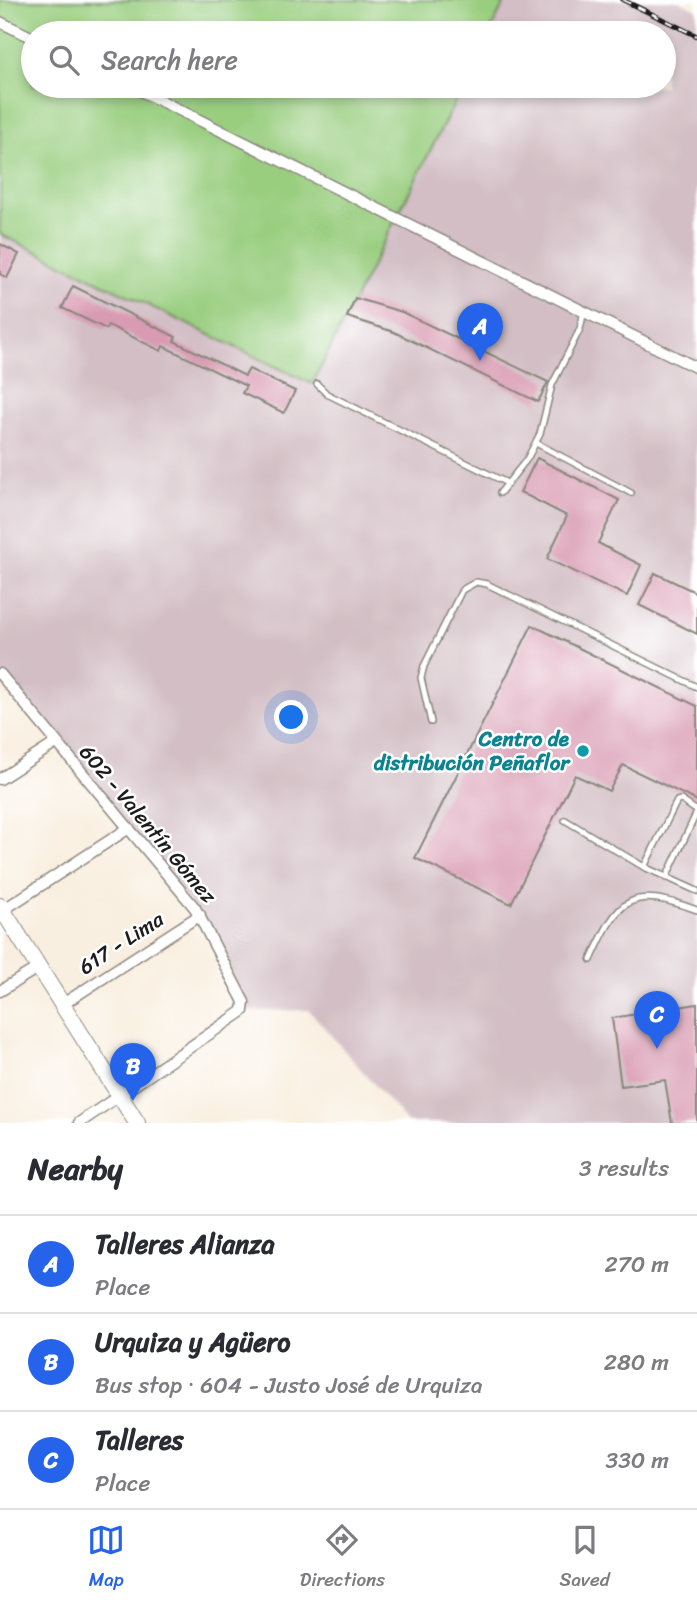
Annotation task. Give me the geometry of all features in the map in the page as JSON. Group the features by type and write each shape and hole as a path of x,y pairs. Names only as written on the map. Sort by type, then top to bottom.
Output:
{"main road":[{"path":"1,908 137,1123"}],"street":[{"path":"0,22 21,32"},
{"path":"155,98 697,368"},
{"name":"602 - Valentín Gómez","path":"0,674 200,915 244,1002 243,1011 120,1096"},
{"path":"0,779 56,743"},
{"path":"1,908 129,828"},
{"name":"617 - Lima","path":"63,1004 200,915"},
{"path":"0,991 39,967"},
{"path":"79,1123 120,1096"}],"lane":[{"path":"500,493 536,443 548,409 552,385 580,329 584,311"},
{"path":"317,384 327,394 508,483"},
{"path":"536,443 631,493"},
{"path":"431,722 421,678 424,666 462,590 476,582 487,584 697,688"},
{"path":"644,867 677,801 681,800 697,811 666,878"},
{"path":"565,820 644,867 697,891"},
{"path":"591,960 608,921 622,906 653,896 697,909"}],"shaded area":[{"path":"0,0 678,0 697,9 697,1123 408,1123 309,1010 243,1011 203,919 0,672"}],"green space":[{"path":"0,0 506,0 495,21 21,21 21,98 457,98 312,384 0,234"}],"building":[{"path":"0,244 19,254 7,278 0,274"},
{"path":"73,286 176,337 174,341 245,376 249,369 295,391 284,413 242,393 246,386 163,346 161,351 108,325 106,329 62,308"},
{"path":"355,298 402,312 548,382 538,402 394,332 347,317"},
{"path":"537,458 619,500 598,543 641,565 627,596 547,559 567,516 520,492"},
{"path":"655,573 697,593 697,634 639,605"},
{"name":"Centro de distribución Peñaflor","path":"532,625 697,706 697,801 623,765 609,791 575,775 511,904 415,858"},
{"path":"697,1004 697,1123 672,1123 665,1080 621,1086 612,1018"}],"railway":[{"path":"623,0 666,21"},
{"path":"676,26 697,36"}],"place":[{"name":"Talleres Alianza","path":"480,361"},
{"name":"Centro de distribución Peñaflor","path":"583,751"},
{"name":"Talleres","path":"657,1049"},
{"name":"Urquiza y Agüero","path":"133,1101"}]}
